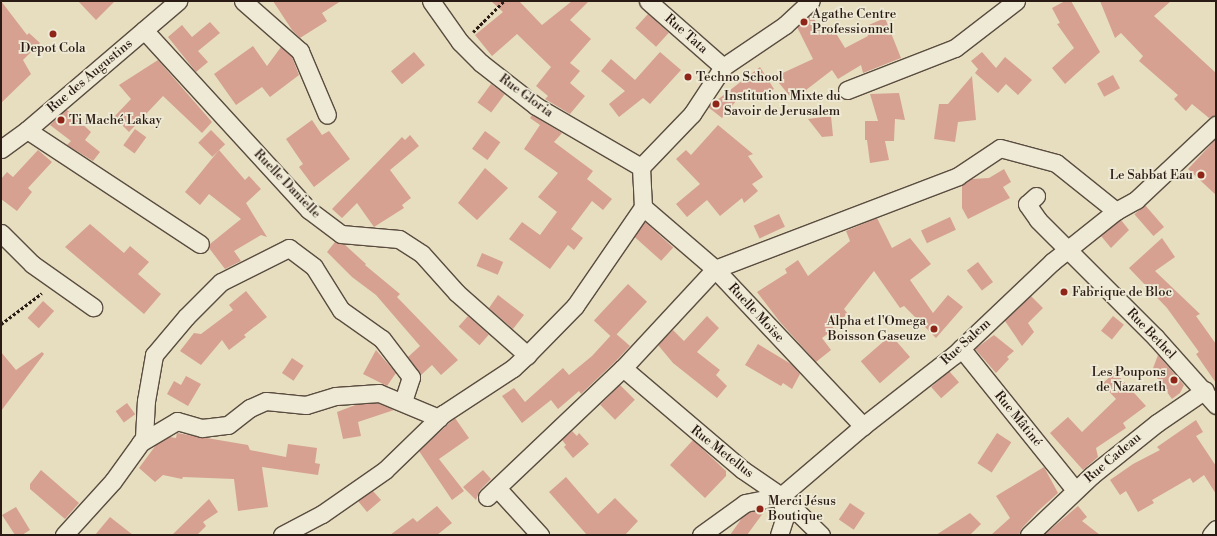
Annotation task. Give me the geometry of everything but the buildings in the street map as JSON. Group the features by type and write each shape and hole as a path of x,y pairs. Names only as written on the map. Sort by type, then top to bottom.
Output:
{"street":[{"path":"243,1 300,51 327,115"},
{"name":"Rue Gloria","path":"431,1 460,42 481,63 536,106 641,167"},
{"name":"Rue Tata","path":"648,1 724,67"},
{"path":"282,535 322,514 385,470 439,418 513,368 527,355 575,306 642,208 641,167 692,114 724,67 784,25 811,1"},
{"path":"846,90 955,48 1016,1"},
{"name":"Rue des Augustins","path":"1,149 27,130 62,98 144,30 173,2"},
{"name":"Ruelle Danielle","path":"144,30 309,210 341,234 399,239 405,242 422,254 457,293 527,355"},
{"name":"Rue Salem","path":"701,535 746,503 781,496 862,426 961,348 1067,250 1116,211 1136,200 1216,125"},
{"path":"27,130 200,244"},
{"path":"540,535 492,493 623,368 715,269 958,176 1000,148 1056,163 1116,211"},
{"name":"Rue Bethel","path":"1036,196 1027,204 1038,220 1205,390 1216,405"},
{"name":"Ruelle Moïse","path":"642,208 715,269 862,426"},
{"path":"1,233 32,264 93,307"},
{"path":"64,535 113,481 144,438 146,401 154,356 186,317 221,282 289,248 314,267 341,310 382,339 412,377 403,402"},
{"name":"Rue Mâtiné","path":"961,348 1076,490"},
{"name":"Rue Metellus","path":"623,368 743,470 781,496 821,535"},
{"name":"Rue Cadeau","path":"1029,535 1076,490 1157,423 1205,390"},
{"path":"140,443 177,421 202,428 228,425 250,408 266,401 306,405 336,396 379,393 439,418"},
{"path":"780,535 785,517 781,496"},
{"path":"1210,535 1216,529"}],"path":[{"path":"460,42 504,1"},
{"path":"1,324 36,298 55,280"}],"place":[{"name":"Agathe Centre Professionnel","path":"804,22"},
{"name":"Depot Cola","path":"53,34"},
{"name":"Techno School","path":"688,77"},
{"name":"Institution Mixte du Savoir de Jerusalem","path":"716,104"},
{"name":"Ti Maché Lakay","path":"61,120"},
{"name":"Le Sabbat Eau","path":"1201,175"},
{"name":"Fabrique de Bloc","path":"1064,292"},
{"name":"Alpha et l'Omega Boisson Gaseuze","path":"934,329"},
{"name":"Les Poupons de Nazareth","path":"1174,380"},
{"name":"Merci Jésus Boutique","path":"760,509"}]}
